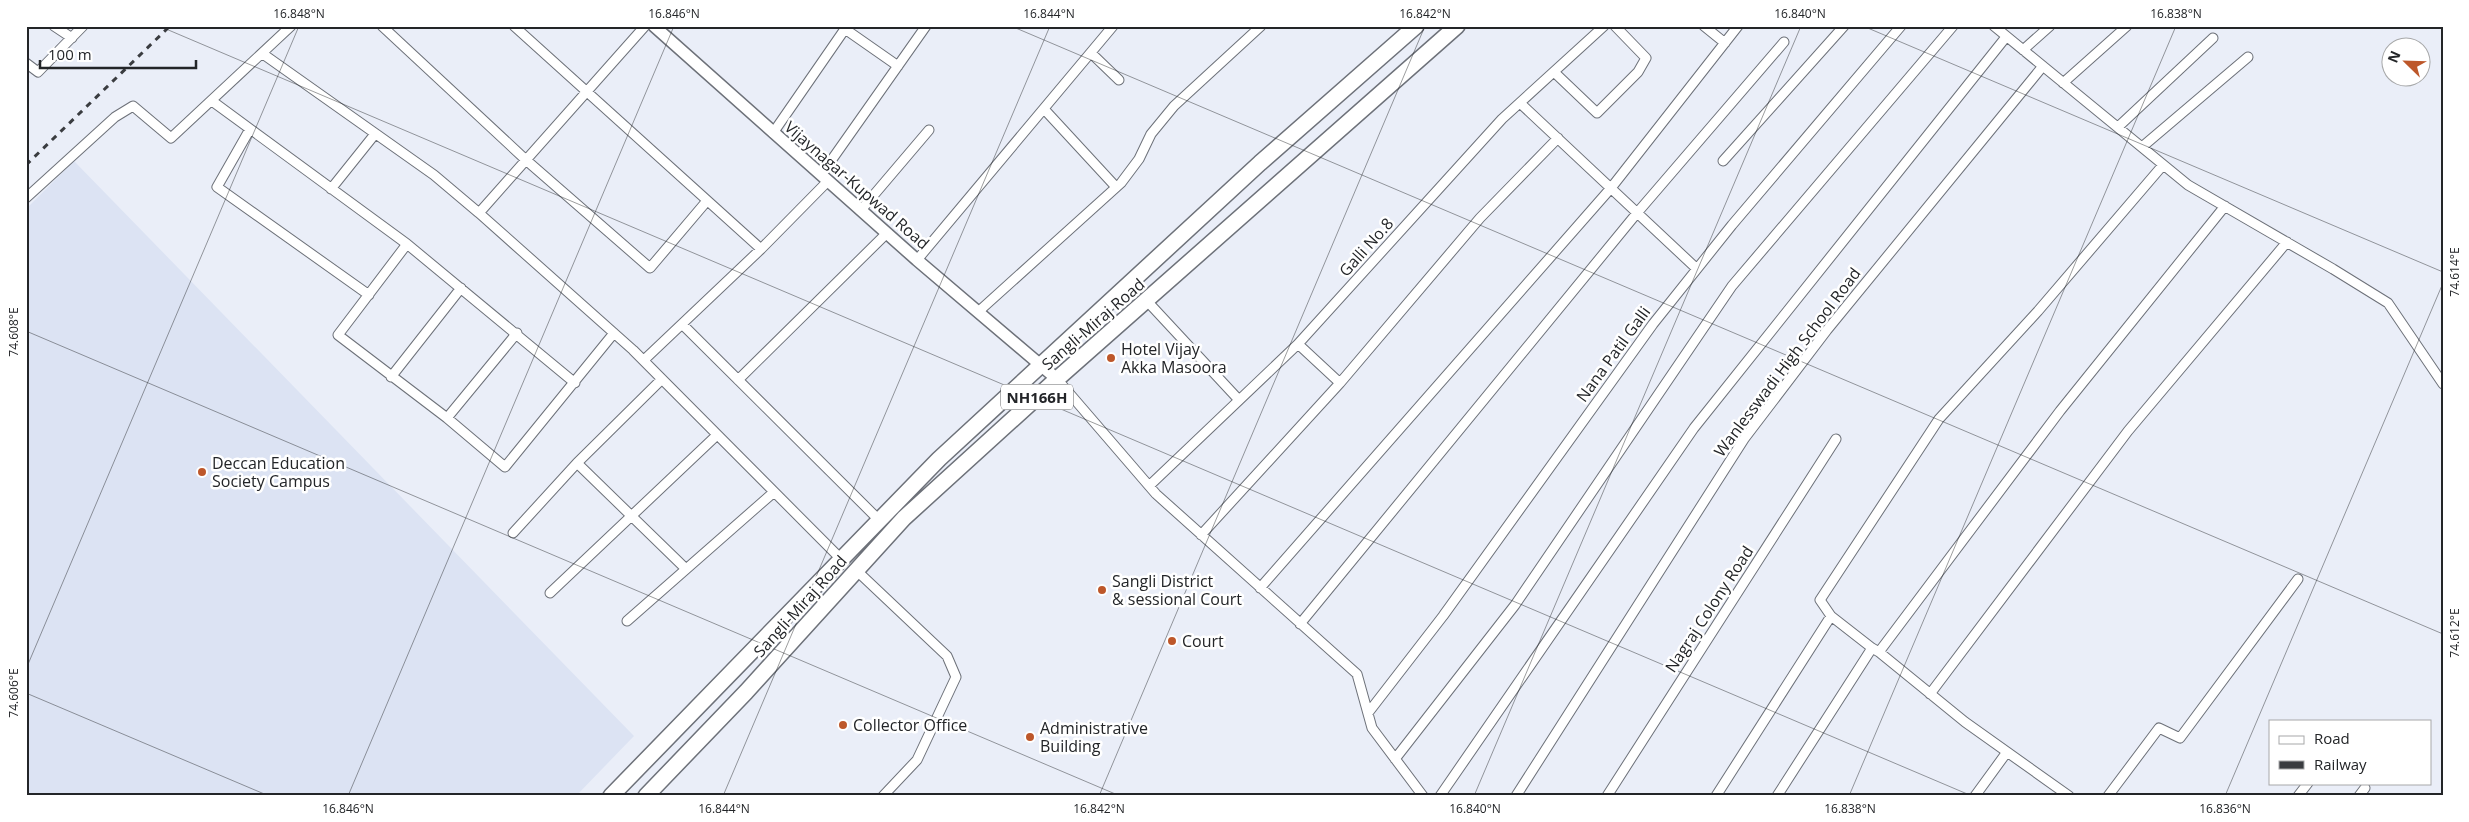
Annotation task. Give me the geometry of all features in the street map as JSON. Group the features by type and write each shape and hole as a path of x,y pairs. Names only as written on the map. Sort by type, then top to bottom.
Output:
{"highway":[{"name":"Sangli-Miraj Road","path":"611,796 939,459 1260,164 1416,26"},
{"name":"Sangli-Miraj Road","path":"646,796 746,692 904,518 1057,379 1456,26"}],"street":[{"path":"54,26 72,38"},
{"path":"28,68 38,72 83,26"},
{"path":"26,198 115,117 133,106 171,138 291,26"},
{"path":"382,26 526,160 650,268 706,202"},
{"path":"514,26 706,202 761,249"},
{"path":"479,213 644,26"},
{"name":"Vijaynagar-Kupwad Road","path":"654,26 917,260 1057,379"},
{"path":"644,360 761,249 825,178 926,26"},
{"path":"917,260 1114,26"},
{"path":"978,312 1116,187 1139,159 1151,134 1174,106 1261,26"},
{"name":"Galli No.8","path":"1149,486 1298,344 1502,119 1604,26"},
{"path":"1554,72 1597,113 1638,72 1646,58 1615,26"},
{"path":"1704,26 1726,42"},
{"path":"1260,588 1611,188 1738,26"},
{"path":"1723,161 1844,26"},
{"name":"Nana Patil Galli","path":"1368,714 1449,608 1653,324 1901,26"},
{"path":"1395,759 1515,606 1732,286 1953,26"},
{"path":"1994,26 2188,185 2388,303 2443,384"},
{"path":"2023,50 2050,26"},
{"path":"2064,83 2127,26"},
{"path":"773,133 846,27 898,66"},
{"path":"1440,796 1694,428 2006,37"},
{"path":"2118,127 2213,38"},
{"path":"1300,624 1637,212 1784,42"},
{"path":"1091,53 1119,80"},
{"path":"263,54 434,175 479,213 644,360 841,559"},
{"path":"2142,147 2248,57"},
{"name":"Wanlesswadi High School Road","path":"1516,796 1744,439 1828,330 2043,66"},
{"path":"212,101 407,244 517,333 575,383"},
{"path":"1520,103 1697,269"},
{"path":"1044,109 1116,187"},
{"path":"250,129 216,187 369,295"},
{"path":"861,210 929,130"},
{"path":"331,189 375,134"},
{"path":"1202,535 1340,383 1480,218 1558,138"},
{"path":"2068,796 1930,694 1831,616 1820,600 1939,419 2038,310 2163,165"},
{"path":"1777,796 1876,650 2060,411 2225,206"},
{"path":"738,380 887,233"},
{"path":"1930,694 2128,431 2287,242"},
{"path":"407,244 338,334 391,377 447,418 505,467 614,333"},
{"path":"391,377 461,288"},
{"path":"1146,301 1239,400"},
{"path":"682,324 879,520"},
{"path":"447,418 517,333"},
{"path":"1298,344 1340,383"},
{"path":"513,533 577,463 662,379"},
{"path":"1057,379 1149,486 1357,674 1372,728 1423,796"},
{"path":"550,593 717,435"},
{"name":"Nagraj Colony Road","path":"1607,796 1836,439"},
{"path":"577,463 686,569"},
{"path":"627,620 774,492"},
{"path":"856,570 947,656 956,677 917,760 883,796"},
{"path":"2108,796 2159,728 2180,738 2298,579"},
{"path":"1716,796 1831,616"},
{"path":"1975,796 2007,752"},
{"path":"2298,796 2307,784"},
{"path":"2051,796 2057,788"}],"shaded area":[{"name":"Deccan Education Society Campus","path":"74,161 634,736 576,796 26,796 26,209"}],"railway":[{"path":"26,165 170,26"}],"place":[{"name":"Hotel Vijay Akka Masoora","path":"1111,358"},
{"name":"Deccan Education Society Campus","path":"202,472"},
{"name":"Sangli District & sessional Court","path":"1102,590"},
{"name":"Court","path":"1172,641"},
{"name":"Collector Office","path":"843,725"},
{"name":"Administrative Building","path":"1030,737"}]}
